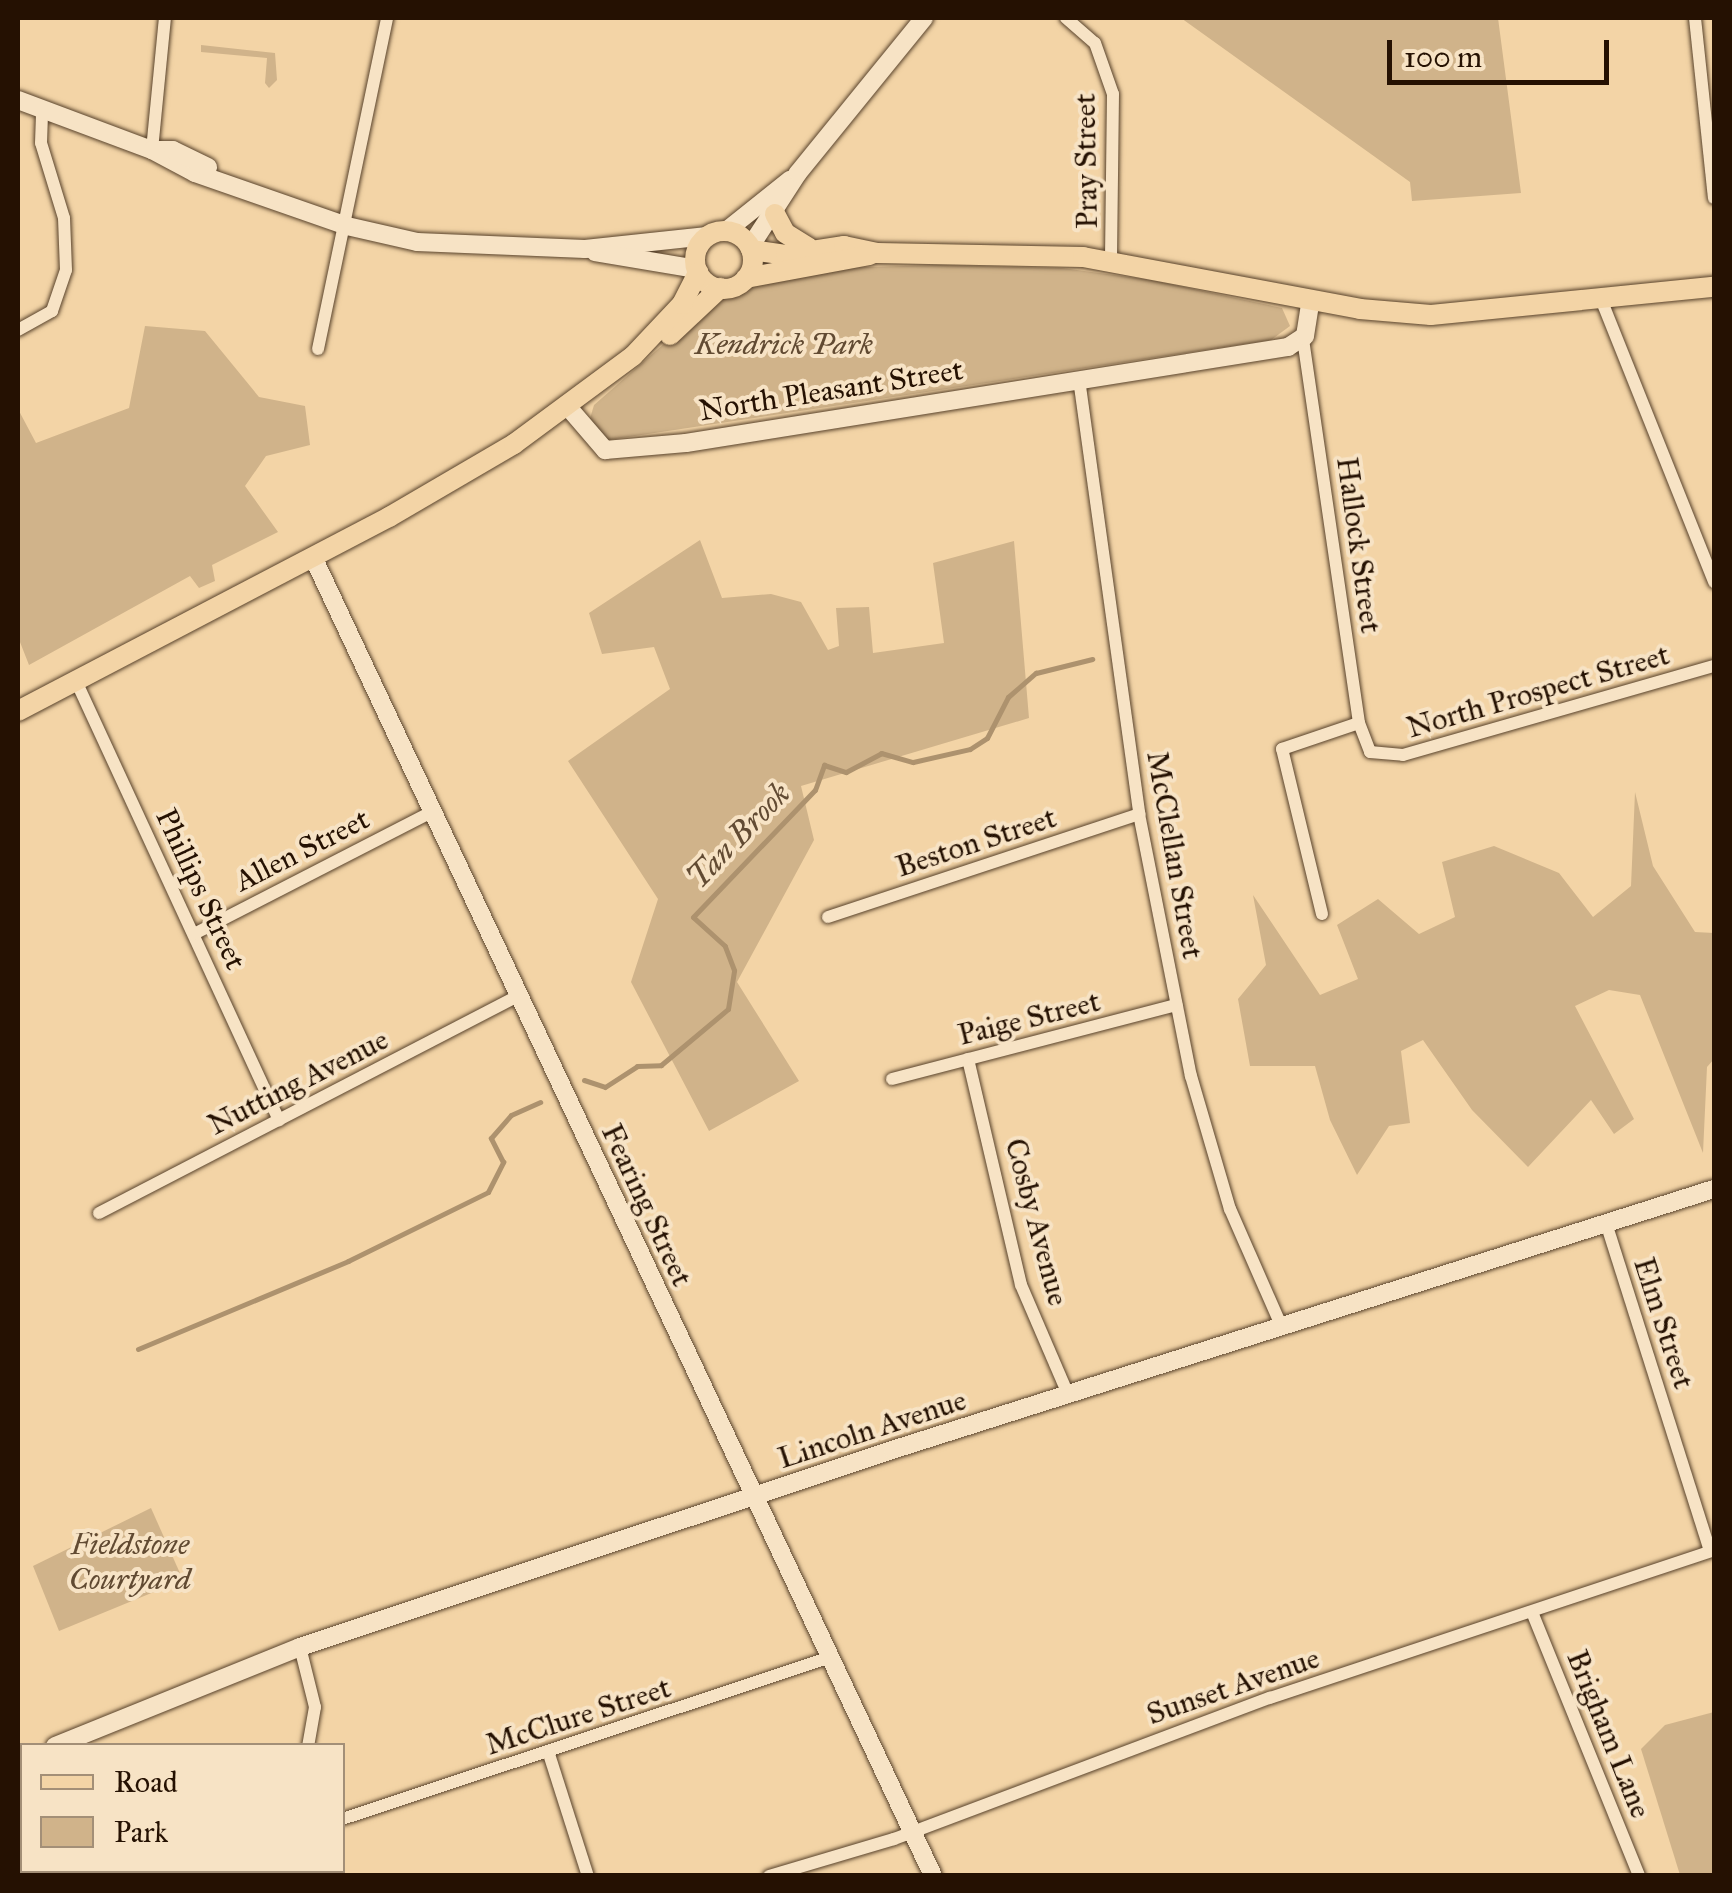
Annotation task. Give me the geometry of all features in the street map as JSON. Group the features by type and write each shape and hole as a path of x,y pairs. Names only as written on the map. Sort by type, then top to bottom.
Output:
{"main road":[{"path":"775,214 785,232 808,248"},
{"path":"633,356 682,304 698,271 697,251 717,234 751,248 786,255 808,248 1112,260 1312,300 1430,315 1714,287"},
{"path":"746,278 751,248"},
{"path":"18,712 467,473 568,407 633,356 670,335 720,288 746,278 877,253"},
{"path":"698,271 720,288"}],"street":[{"path":"152,150 164,18"},
{"path":"318,349 386,18"},
{"path":"751,248 798,173 924,18"},
{"name":"Pray Street","path":"1066,18 1095,43 1114,99 1112,260"},
{"path":"1695,18 1714,198"},
{"path":"1699,56 1714,54"},
{"path":"18,100 152,150 173,150 227,180 346,226 462,246 585,249 717,234 798,173"},
{"path":"18,330 52,311 64,282 64,218 41,143 42,109"},
{"path":"585,249 698,271"},
{"path":"1602,299 1714,582"},
{"path":"1303,339 1312,300"},
{"name":"North Pleasant Street","path":"568,407 594,443 614,452 1079,379 1303,339"},
{"name":"Hallock Street","path":"1303,339 1359,723 1374,755"},
{"name":"McClellan Street","path":"1079,379 1139,814 1178,1006 1214,1162 1282,1325"},
{"name":"Fearing Street","path":"313,556 933,1876"},
{"name":"North Prospect Street","path":"1374,755 1403,755 1714,666"},
{"name":"Phillips Street","path":"76,681 279,1120"},
{"path":"1322,914 1282,750 1359,723"},
{"name":"Allen Street","path":"194,934 433,811"},
{"name":"Beston Street","path":"828,917 1139,814"},
{"name":"Nutting Avenue","path":"99,1213 519,995"},
{"name":"Paige Street","path":"892,1079 1178,1006"},
{"name":"Cosby Avenue","path":"968,1060 1021,1284 1068,1394"},
{"name":"Lincoln Avenue","path":"62,1743 300,1647 1068,1394 1714,1189"},
{"name":"Elm Street","path":"1606,1223 1712,1551"},
{"name":"Sunset Avenue","path":"770,1876 912,1832 1108,1756 1712,1551"},
{"name":"Brigham Lane","path":"1532,1612 1639,1876"},
{"path":"300,1647 316,1708 309,1743"},
{"name":"McClure Street","path":"345,1818 828,1658"},
{"path":"548,1751 588,1876"}],"green space":[{"path":"1181,18 1498,18 1521,193 1412,201 1410,182"},
{"path":"201,45 275,53 277,80 269,88 265,83 267,58 201,52"},
{"name":"Kendrick Park","path":"831,268 1062,268 1151,280 1282,308 1290,326 1271,340 608,440 589,422 594,405 721,294 760,278"},
{"path":"145,326 205,331 259,397 305,406 310,445 266,456 245,486 278,532 212,565 215,581 199,588 190,576 29,665 18,637 18,409 36,443 129,408"},
{"path":"700,540 722,598 771,594 801,602 828,650 839,646 836,608 869,607 873,653 944,643 933,563 1014,541 1029,718 801,786 814,840 737,982 799,1081 709,1131 631,982 658,899 568,761 670,689 654,647 602,654 589,613"},
{"path":"1635,792 1653,866 1695,932 1714,933 1714,1059 1707,1067 1703,1153 1640,995 1609,990 1575,1006 1634,1119 1614,1134 1591,1100 1528,1167 1472,1110 1423,1040 1401,1051 1410,1123 1389,1126 1357,1175 1330,1120 1315,1066 1250,1066 1238,999 1266,965 1253,895 1320,995 1358,979 1337,925 1378,899 1419,934 1455,917 1442,862 1494,846 1559,873 1593,917 1631,886"},
{"name":"Fieldstone Courtyard","path":"151,1508 183,1580 59,1631 33,1566"},
{"path":"1714,1712 1714,1875 1680,1875 1641,1749 1665,1725"}],"waterway":[{"name":"Tan Brook","path":"584,1080 605,1087 637,1066 661,1065 728,1009 734,970 725,946 693,917 815,790 824,765 846,772 881,753 913,762 970,749 987,738 1008,697 1036,673 1092,659"},
{"name":"Tan Brook","path":"138,1349 348,1261 488,1192 503,1162 491,1138 511,1115 540,1102"}]}
